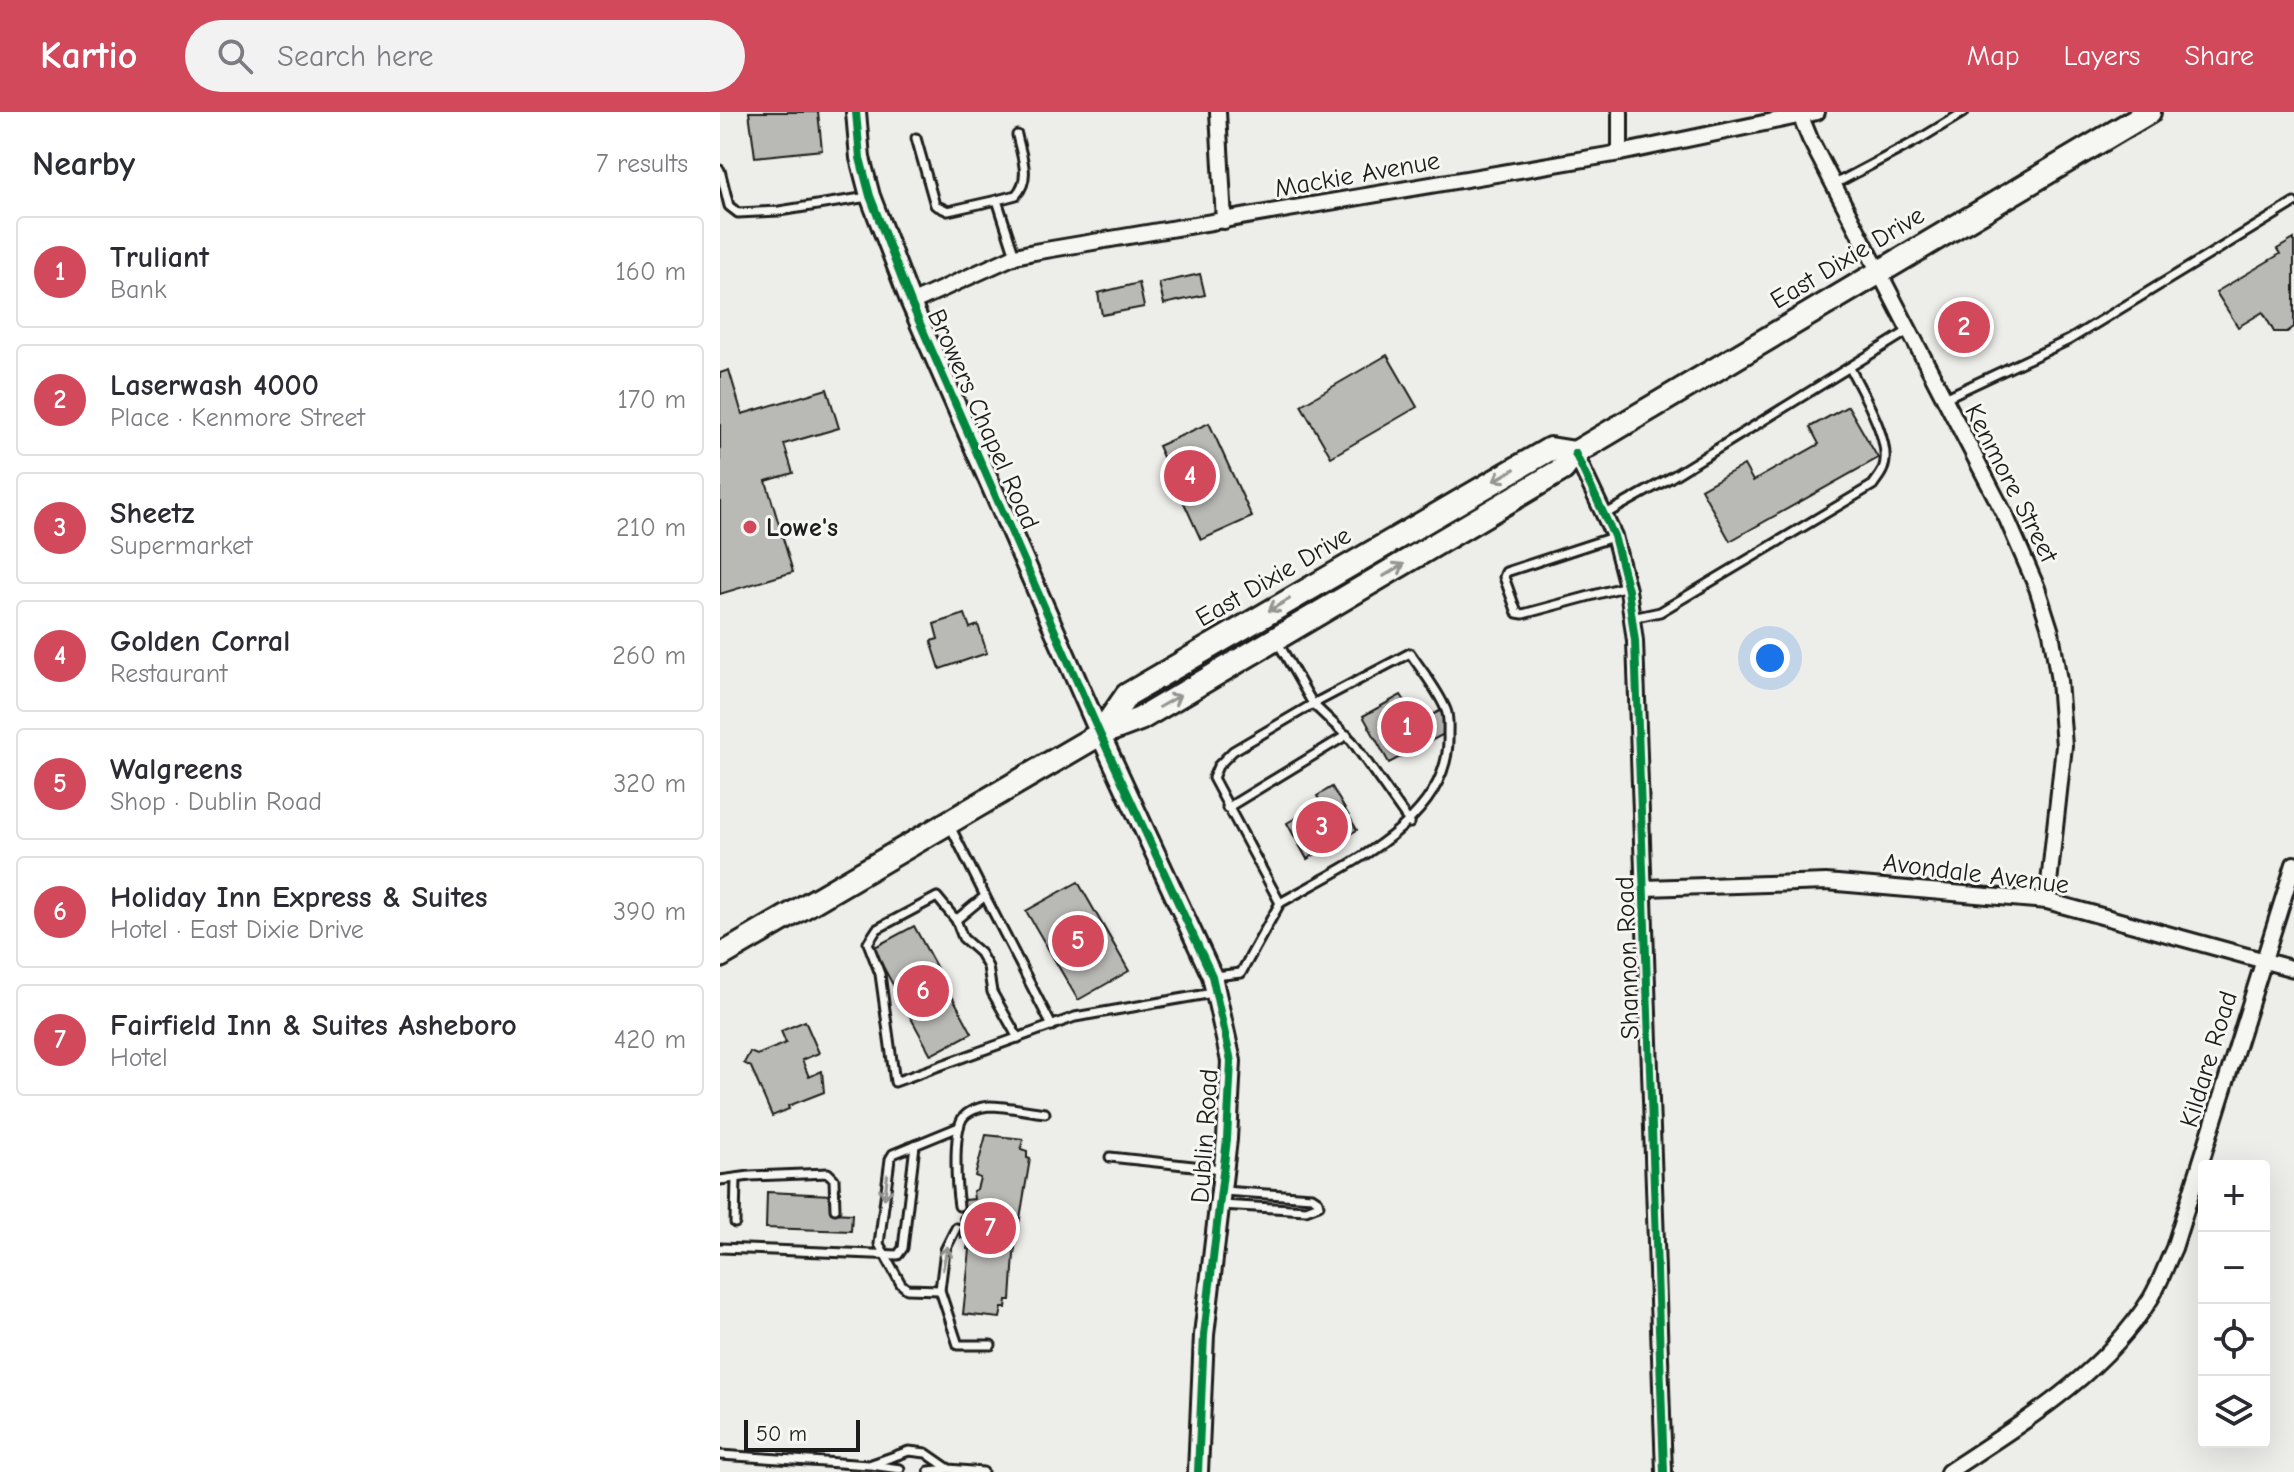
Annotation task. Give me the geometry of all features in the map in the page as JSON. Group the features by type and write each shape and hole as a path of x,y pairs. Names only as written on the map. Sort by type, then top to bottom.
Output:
{"main road":[{"name":"East Dixie Drive","path":"720,956 1100,734 1140,719 1276,639 1563,469 1575,453 2149,112"},
{"name":"East Dixie Drive","path":"1100,734 1127,695 1216,641 1550,449 1575,453"}],"street":[{"name":"Browers Chapel Road","path":"856,112 860,158 870,196 911,303 1100,734"},
{"path":"1218,112 1224,221"},
{"path":"1620,112 1620,153"},
{"name":"Mackie Avenue","path":"911,303 1015,256 1620,153 1817,112"},
{"name":"Kenmore Street","path":"1801,117 1833,185 2019,544 2051,632 2064,746 2047,901"},
{"name":"Shannon Road","path":"1575,453 1614,536 1632,618 1639,709 1664,1472"},
{"name":"Dublin Road","path":"1100,734 1213,984 1231,1061 1224,1169 1204,1335 1198,1472"},
{"name":"Kildare Road","path":"1959,1469 2084,1375 2114,1348 2153,1295 2174,1248 2294,864"},
{"name":"Avondale Avenue","path":"1645,888 1826,882 2047,901 2294,969"}],"lane":[{"path":"1833,185 1964,112"},
{"path":"916,138 935,205 948,211 1016,195 1024,182 1025,173 1017,135"},
{"path":"720,170 721,189 729,206 738,213 779,211 870,196"},
{"path":"997,200 1015,256"},
{"path":"1943,399 2069,340 2294,203"},
{"path":"1604,515 1670,478 1908,331"},
{"path":"1632,618 1660,612 1873,485 1884,468 1886,455 1877,425 1850,368"},
{"path":"1614,536 1506,572 1504,577 1517,613 1523,614 1627,586"},
{"path":"1276,639 1313,704 1347,735 1410,823"},
{"path":"1018,1038 992,992 988,967 980,953 963,938 956,920 937,897 877,929 868,943 880,974 895,1082 1052,1026 1075,1017 1213,984 1241,973 1280,903 1379,845 1410,823 1434,788 1449,752 1447,712 1410,653 1233,751 1218,766 1213,778 1280,903"},
{"path":"1227,808 1347,735"},
{"path":"949,822 1052,1026"},
{"path":"956,920 985,896"},
{"path":"959,1206 956,1181 959,1127 963,1117 972,1110 987,1106 1045,1113"},
{"path":"940,1290 907,1289 901,1284 879,1244 893,1154 959,1127"},
{"path":"720,1248 898,1255 903,1248 915,1145"},
{"path":"1110,1157 1224,1169"},
{"path":"720,1180 828,1173 834,1179 835,1209"},
{"path":"735,1223 736,1178"},
{"path":"1312,1197 1319,1205 1306,1210 1220,1198 1312,1197"},
{"path":"956,1228 945,1250 940,1290 958,1345 991,1345"},
{"path":"869,1465 909,1451 926,1453 949,1469"},
{"path":"720,1455 900,1469"},
{"path":"798,1472 799,1461"},
{"path":"929,1471 983,1472"}],"building":[{"path":"749,112 818,112 822,150 755,157"},
{"path":"2294,239 2294,327 2287,332 2274,332 2263,312 2238,327 2216,292 2280,254 2277,249"},
{"path":"1200,274 1205,295 1164,304 1159,283"},
{"path":"1139,283 1144,307 1102,315 1098,293"},
{"path":"1972,307 1985,333 1957,346 1944,321"},
{"path":"1387,355 1417,407 1331,457 1301,405"},
{"name":"Lowe's","path":"729,370 742,414 827,389 839,428 784,444 793,473 766,481 793,572 720,594 720,373"},
{"path":"1848,406 1878,458 1730,541 1701,489 1744,465 1753,481 1819,444 1810,427"},
{"path":"1209,423 1252,517 1201,540 1158,446"},
{"path":"965,614 970,628 978,625 987,653 940,669 931,641 938,639 934,624"},
{"path":"1401,695 1419,721 1442,710 1446,733 1389,763 1363,716"},
{"path":"1332,787 1357,830 1307,859 1287,823 1321,803 1317,796"},
{"path":"1078,882 1129,971 1078,1000 1026,911"},
{"path":"914,926 972,1033 931,1055 873,948"},
{"path":"805,1021 819,1053 802,1060 809,1077 822,1071 824,1092 772,1116 751,1067 744,1063 750,1052 757,1055 786,1043 781,1031"},
{"path":"986,1135 1023,1139 1021,1149 1027,1151 1027,1158 1030,1159 1014,1254 1011,1300 1007,1300 1006,1308 1002,1308 1000,1318 963,1314 970,1250 967,1249 969,1238 961,1238 959,1218 965,1200 974,1199 973,1191 977,1189 980,1178 975,1176"},
{"path":"767,1192 832,1195 831,1213 852,1214 851,1231 766,1228"}],"cycle path":[{"path":"856,112 860,158 870,196 911,303 1100,734 1212,976 1231,1061 1227,1139 1204,1335 1198,1472"},
{"path":"1575,453 1614,536 1628,590 1635,641 1664,1472"}],"place":[{"name":"Laserwash 4000","path":"1964,327"},
{"name":"Golden Corral","path":"1190,476"},
{"name":"Lowe's","path":"750,527"},
{"name":"Truliant","path":"1407,727"},
{"name":"Sheetz","path":"1322,827"},
{"name":"Walgreens","path":"1078,941"},
{"name":"Holiday Inn Express & Suites","path":"923,991"},
{"name":"Fairfield Inn & Suites Asheboro","path":"990,1228"}]}
